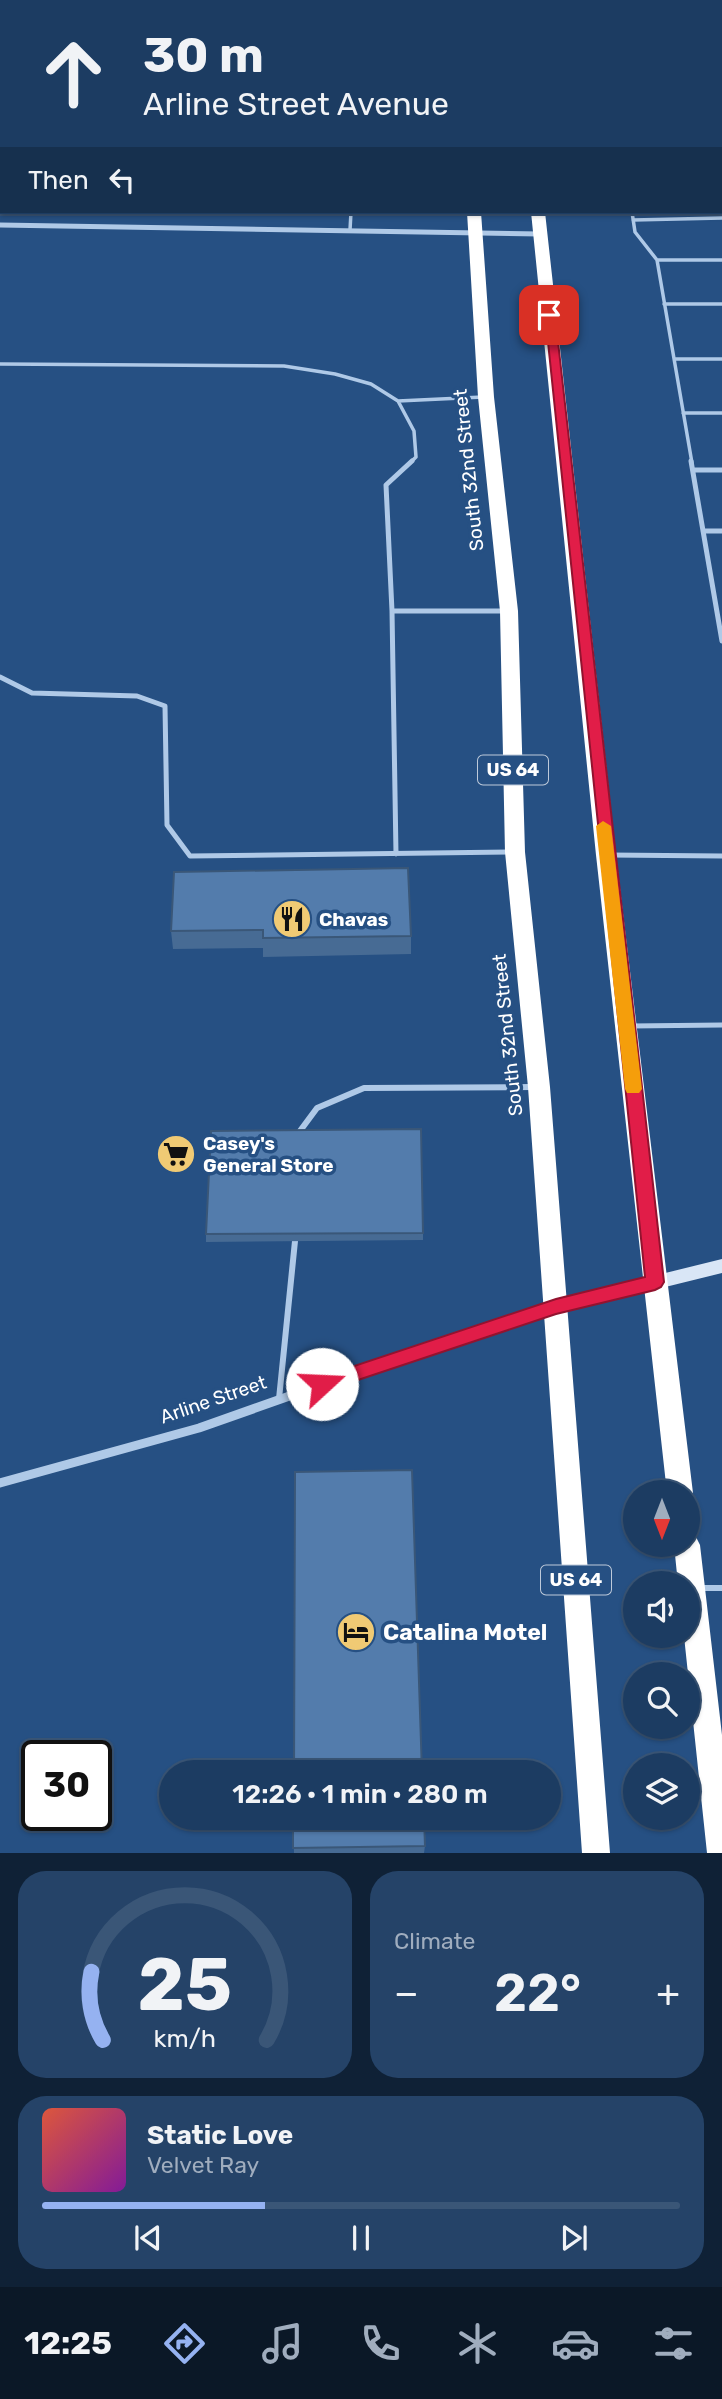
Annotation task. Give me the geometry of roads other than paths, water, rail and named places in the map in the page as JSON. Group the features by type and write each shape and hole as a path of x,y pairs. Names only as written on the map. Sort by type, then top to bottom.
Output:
{"highway":[{"name":"South 32nd Street","path":"474,214 486,397 509,611 515,852 539,1087 596,1853"},
{"path":"538,214 606,855 678,1480"},
{"path":"699,1648 721,1853"}],"street":[{"path":"0,225 540,234"},
{"path":"556,1307 722,1266"},
{"name":"Arline Street","path":"0,1483 199,1428 556,1307"}],"lane":[{"path":"350,230 351,214"},
{"path":"632,214 635,232 657,260 722,641"},
{"path":"633,220 722,218"},
{"path":"657,260 722,260"},
{"path":"664,303 722,304"},
{"path":"674,359 722,359"},
{"path":"0,364 284,366 335,374 371,384 398,401 414,431 416,457 386,485 392,611 396,855"},
{"path":"398,401 486,397"},
{"path":"683,413 722,413"},
{"path":"693,470 722,470"},
{"path":"704,531 722,531"},
{"path":"714,596 722,596"},
{"path":"392,611 509,611"},
{"path":"0,677 32,694 136,696 164,706 167,825 190,856 515,852"},
{"path":"606,855 722,856"},
{"path":"626,1026 722,1025"},
{"path":"295,1137 317,1108 364,1088 539,1087"},
{"path":"279,1399 295,1241"},
{"path":"700,1588 722,1588"}],"place":[{"name":"Chavas","path":"292,919"},
{"name":"Casey's General Store","path":"176,1154"},
{"name":"Catalina Motel","path":"356,1632"}]}
